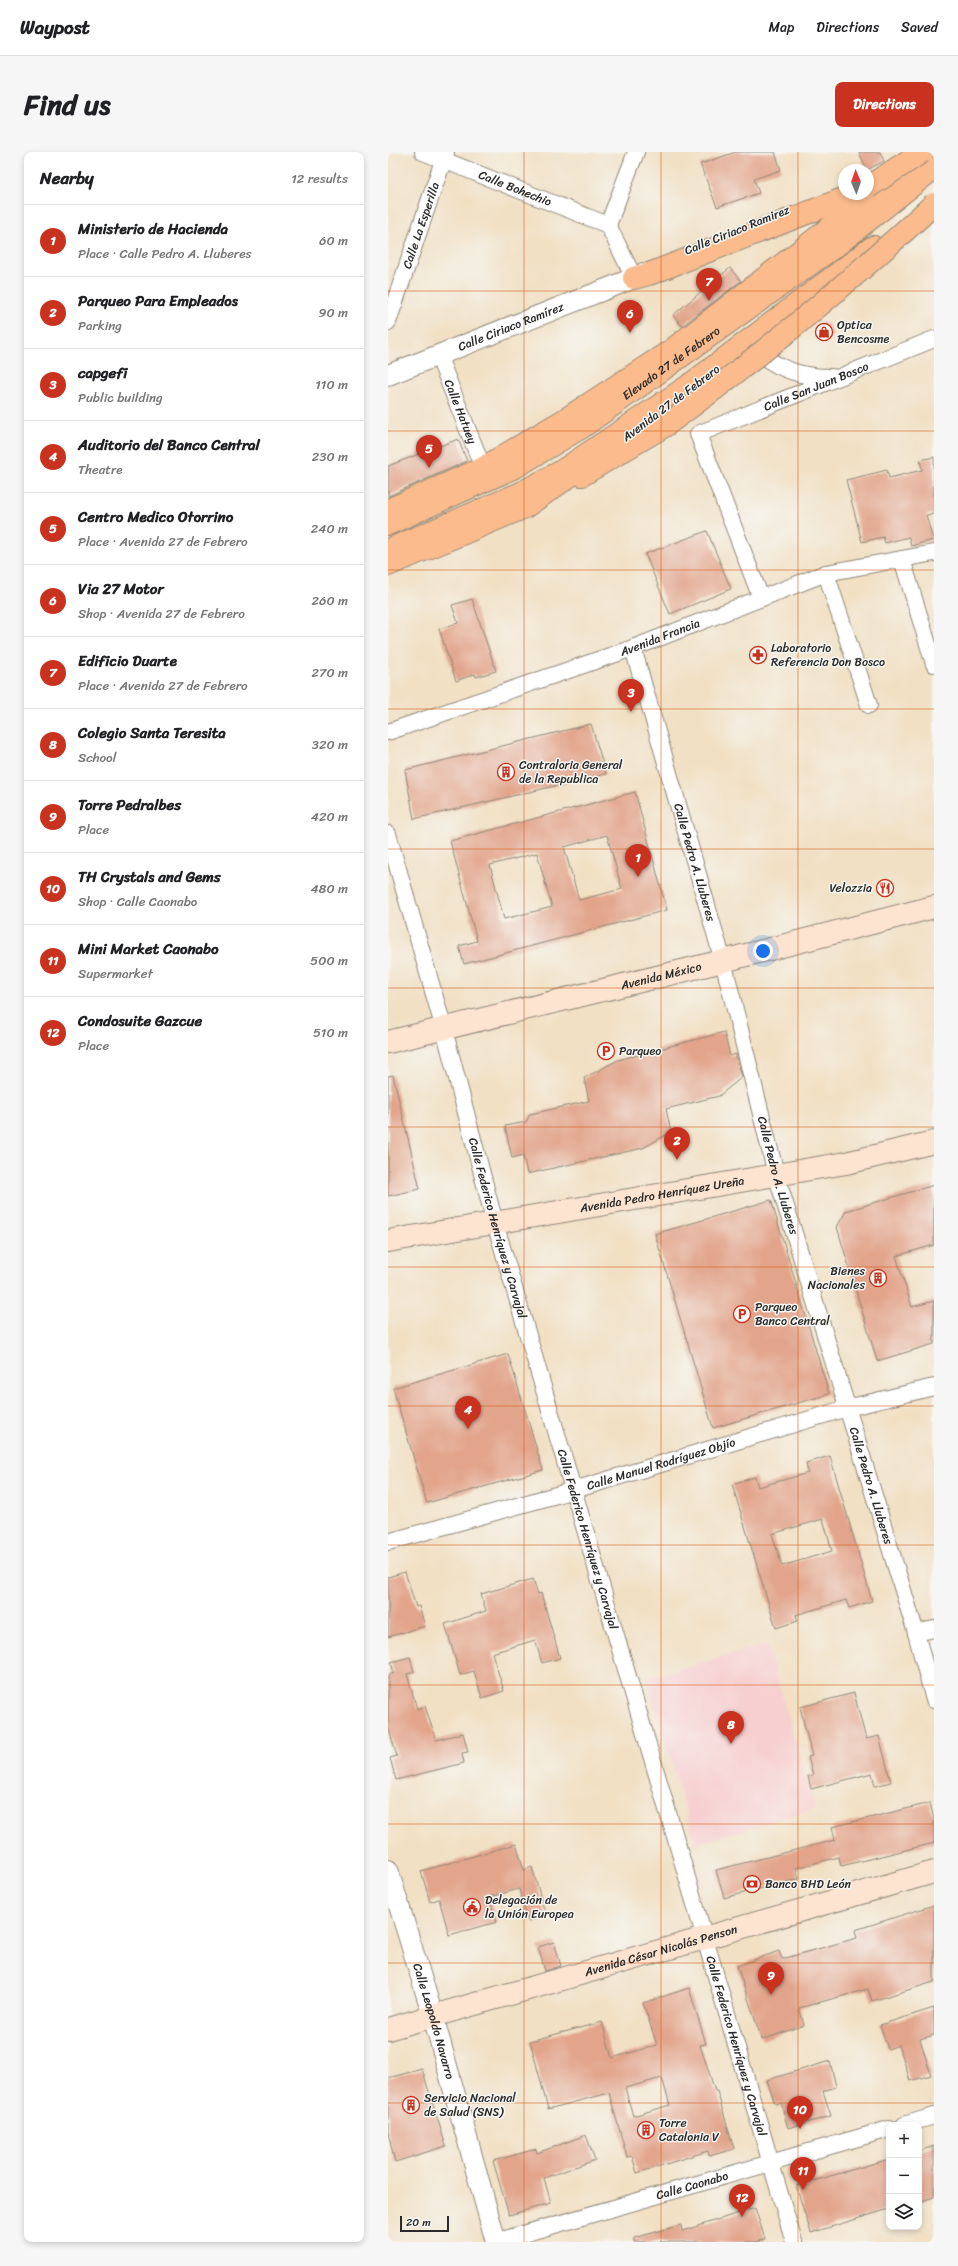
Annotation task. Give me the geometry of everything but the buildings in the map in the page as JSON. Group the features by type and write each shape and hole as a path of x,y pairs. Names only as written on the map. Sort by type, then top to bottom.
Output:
{"main road":[{"path":"874,184 928,156"},
{"path":"388,510 484,468 566,419 672,350 928,156"},
{"name":"Elevado 27 de Febrero","path":"388,524 515,467 582,427 838,244 928,156"},
{"path":"634,278 840,200"},
{"path":"525,507 666,425 763,353 824,302 934,202"},
{"path":"388,550 521,493 599,447 693,383 934,202"},
{"name":"Avenida 27 de Febrero","path":"388,565 525,507 647,423 748,344 934,207"},
{"name":"Avenida México","path":"388,1042 723,961 934,907"},
{"name":"Avenida Pedro Henríquez Ureña","path":"388,1241 495,1224 846,1163 934,1142"},
{"name":"Avenida César Nicolás Penson","path":"388,2029 934,1872"}],"street":[{"name":"Calle Bohechio","path":"423,152 445,156 608,225"},
{"path":"634,278 608,225 636,152"},
{"name":"Calle La Esperilla","path":"388,322 445,156"},
{"path":"874,176 928,156"},
{"name":"Calle Ciriaco Ramirez","path":"634,278 657,261 838,189"},
{"name":"Calle Ciriaco Ramírez","path":"388,375 634,278"},
{"name":"Calle San Juan Bosco","path":"761,598 698,434 934,339"},
{"path":"748,344 781,368 800,374 820,377 840,376"},
{"name":"Calle Hatuey","path":"438,355 484,468"},
{"name":"Avenida Francia","path":"388,732 633,648 826,573 934,553"},
{"path":"902,559 934,664"},
{"path":"826,573 869,705"},
{"name":"Calle Pedro A. Lluberes","path":"633,648 723,961 776,1174 916,1633 934,1700"},
{"name":"Calle Federico Henríquez y Carvajal","path":"388,834 444,1029 495,1224 772,2162 794,2242"},
{"name":"Calle Manuel Rodríguez Objío","path":"388,1542 574,1490 847,1408 934,1387"},
{"path":"916,1633 934,1629"},
{"name":"Calle Leopoldo Navarro","path":"388,1870 433,2016 496,2242"},
{"path":"914,2122 934,2116"},
{"name":"Calle Caonabo","path":"496,2242 886,2130"}],"shaded area":[{"path":"767,1644 815,1809 695,1844 647,1678"}],"place":[{"name":"Edificio Duarte","path":"709,301"},
{"name":"Optica Bencosme","path":"824,332"},
{"name":"Via 27 Motor","path":"630,333"},
{"name":"Centro Medico Otorrino","path":"429,468"},
{"name":"Laboratorio Referencia Don Bosco","path":"758,655"},
{"name":"capgefi","path":"631,712"},
{"name":"Contraloria General de la Republica","path":"506,772"},
{"name":"Ministerio de Hacienda","path":"638,877"},
{"name":"Velozzia","path":"885,888"},
{"name":"Parqueo","path":"606,1051"},
{"name":"Parqueo Para Empleados","path":"677,1160"},
{"name":"Bienes Nacionales","path":"878,1278"},
{"name":"Parqueo Banco Central","path":"742,1314"},
{"name":"Auditorio del Banco Central","path":"468,1429"},
{"name":"Colegio Santa Teresita","path":"731,1744"},
{"name":"Banco BHD León","path":"752,1884"},
{"name":"Delegación de la Unión Europea","path":"472,1907"},
{"name":"Torre Pedralbes","path":"771,1995"},
{"name":"Servicio Nacional de Salud (SNS)","path":"411,2105"},
{"name":"TH Crystals and Gems","path":"800,2129"},
{"name":"Torre Catalonia V","path":"646,2130"},
{"name":"Mini Market Caonabo","path":"803,2190"},
{"name":"Condosuite Gazcue","path":"742,2217"}]}
